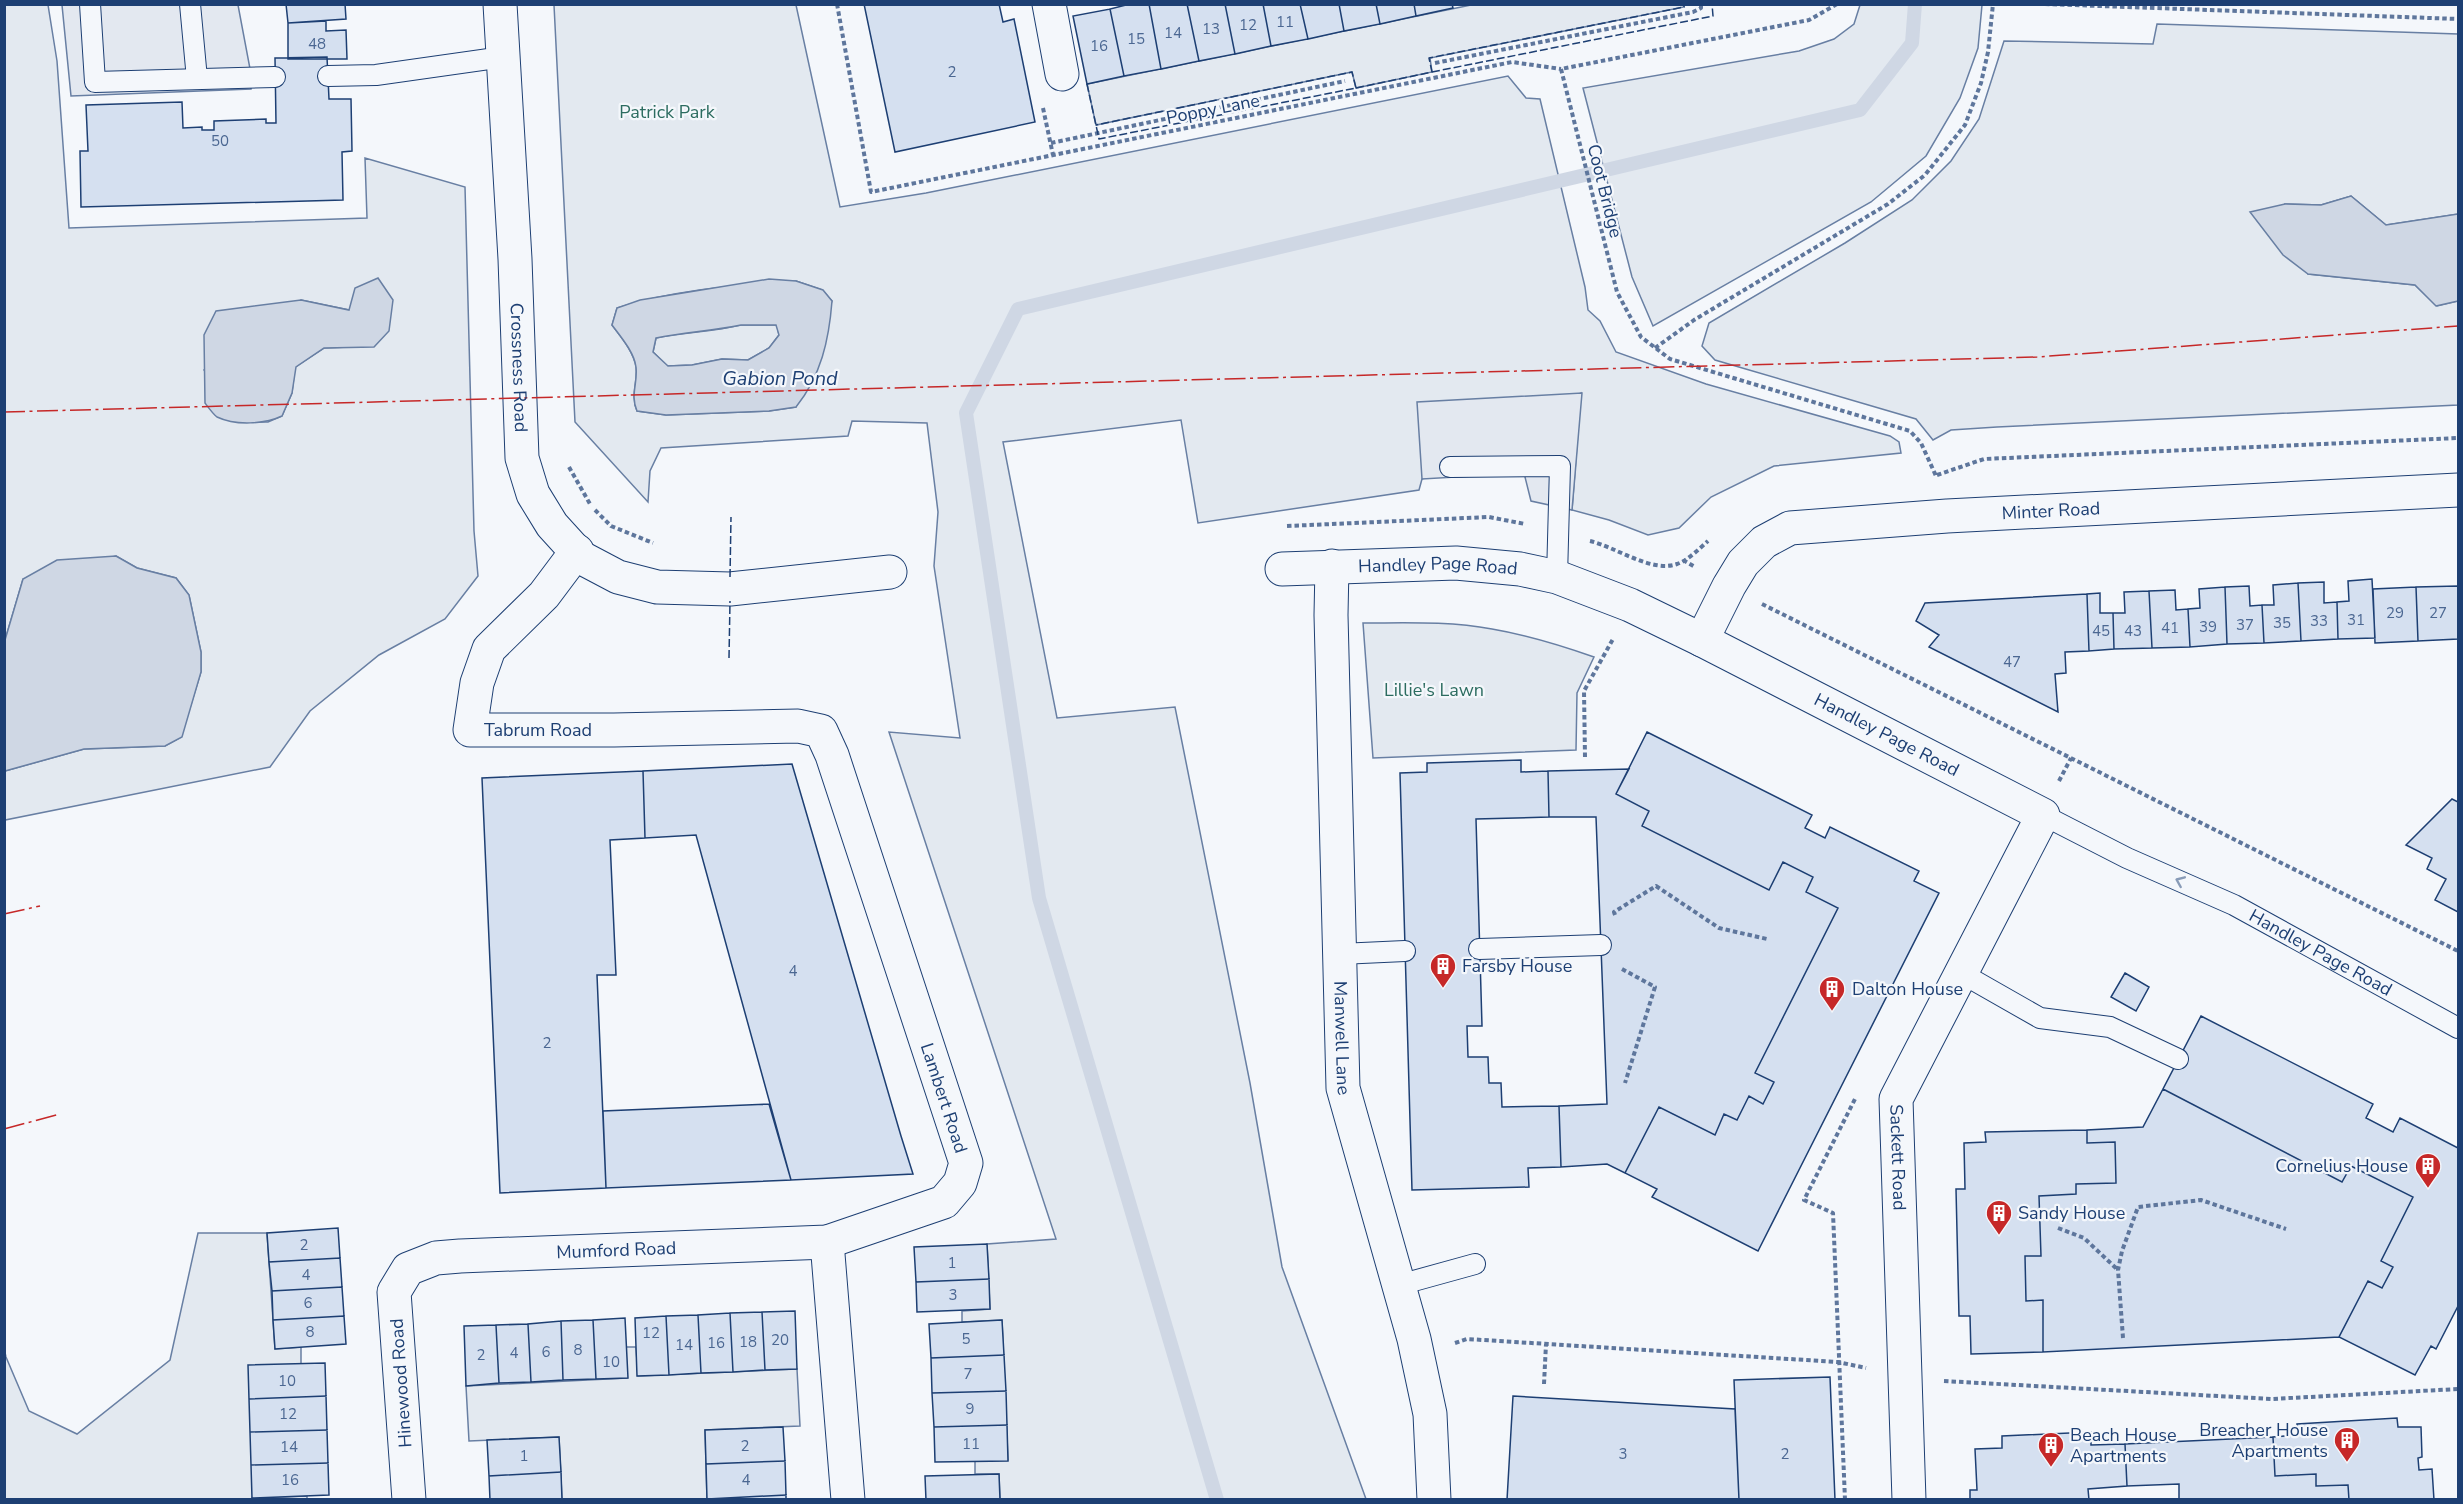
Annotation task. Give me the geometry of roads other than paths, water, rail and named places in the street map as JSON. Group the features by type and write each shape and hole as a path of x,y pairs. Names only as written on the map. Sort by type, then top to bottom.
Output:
{"street":[{"name":"Crossness Road","path":"500,4 515,259 522,458 533,494 552,525 582,558 618,577 657,587 730,589 890,572"},
{"path":"1049,4 1062,74"},
{"name":"Minter Road","path":"1702,640 1743,563 1764,542 1790,528 1947,516 2458,490"},
{"name":"Tabrum Road","path":"576,551 544,595 489,649 477,682 470,730 798,726 821,731"},
{"name":"Handley Page Road","path":"1282,569 1456,563 1520,569 1557,577 1629,605 1702,640 2043,815"},
{"name":"Manwell Lane","path":"1332,566 1331,615 1343,1088 1414,1339 1430,1414 1434,1500"},
{"name":"Lambert Road","path":"821,731 832,755 966,1164 960,1183 944,1202 828,1242"},
{"name":"Sackett Road","path":"1909,1500 1896,1099 2043,815"},
{"path":"828,1242 848,1500"},
{"name":"Mumford Road","path":"408,1269 436,1258 460,1256 828,1242"},
{"name":"Hinewood Road","path":"408,1269 394,1292 409,1500"}],"lane":[{"path":"90,4 95,82 275,77"},
{"path":"190,4 197,79"},
{"path":"328,76 376,75 503,57"},
{"path":"1450,467 1560,466 1557,577"},
{"name":"Handley Page Road","path":"2043,815 2118,854 2234,905 2458,1028"},
{"path":"1479,949 1601,945"},
{"path":"1340,954 1406,951"},
{"path":"1961,973 2040,1018 2110,1027 2178,1059"},
{"path":"1399,1285 1475,1264"}],"water":[{"path":"2351,196 2386,225 2458,214 2458,301 2436,306 2415,285 2308,274 2283,255 2250,212 2285,204 2321,205"},
{"path":"378,278 393,300 389,331 374,347 324,348 296,367 292,393 282,416 259,422 233,422 217,417 205,403 204,335 216,311 301,300 349,310 355,288"},
{"name":"Gabion Pond","path":"769,279 796,281 823,290 832,301 829,330 818,370 796,407 769,411 666,415 637,411 634,400 635,361 627,345 612,325 617,308 640,300","holes":["741,325 776,325 779,335 769,348 748,360 722,359 692,365 668,366 653,352 656,338"]},
{"path":"116,556 137,568 176,578 189,595 201,652 201,672 182,737 165,746 84,749 5,771 5,640 23,579 57,560"}],"waterway":[{"path":"1217,1500 1039,898 966,413 1018,309 1860,110 1912,43 1915,4"}],"place":[{"name":"Farsby House","path":"1443,989"},
{"name":"Dalton House","path":"1832,1012"},
{"name":"Cornelius House","path":"2428,1189"},
{"name":"Sandy House","path":"1999,1236"},
{"name":"Breacher House Apartments","path":"2347,1463"},
{"name":"Beach House Apartments","path":"2051,1468"}],"park label":[{"name":"Patrick Park","path":"667,112"},
{"name":"Lillie's Lawn","path":"1434,690"}]}
